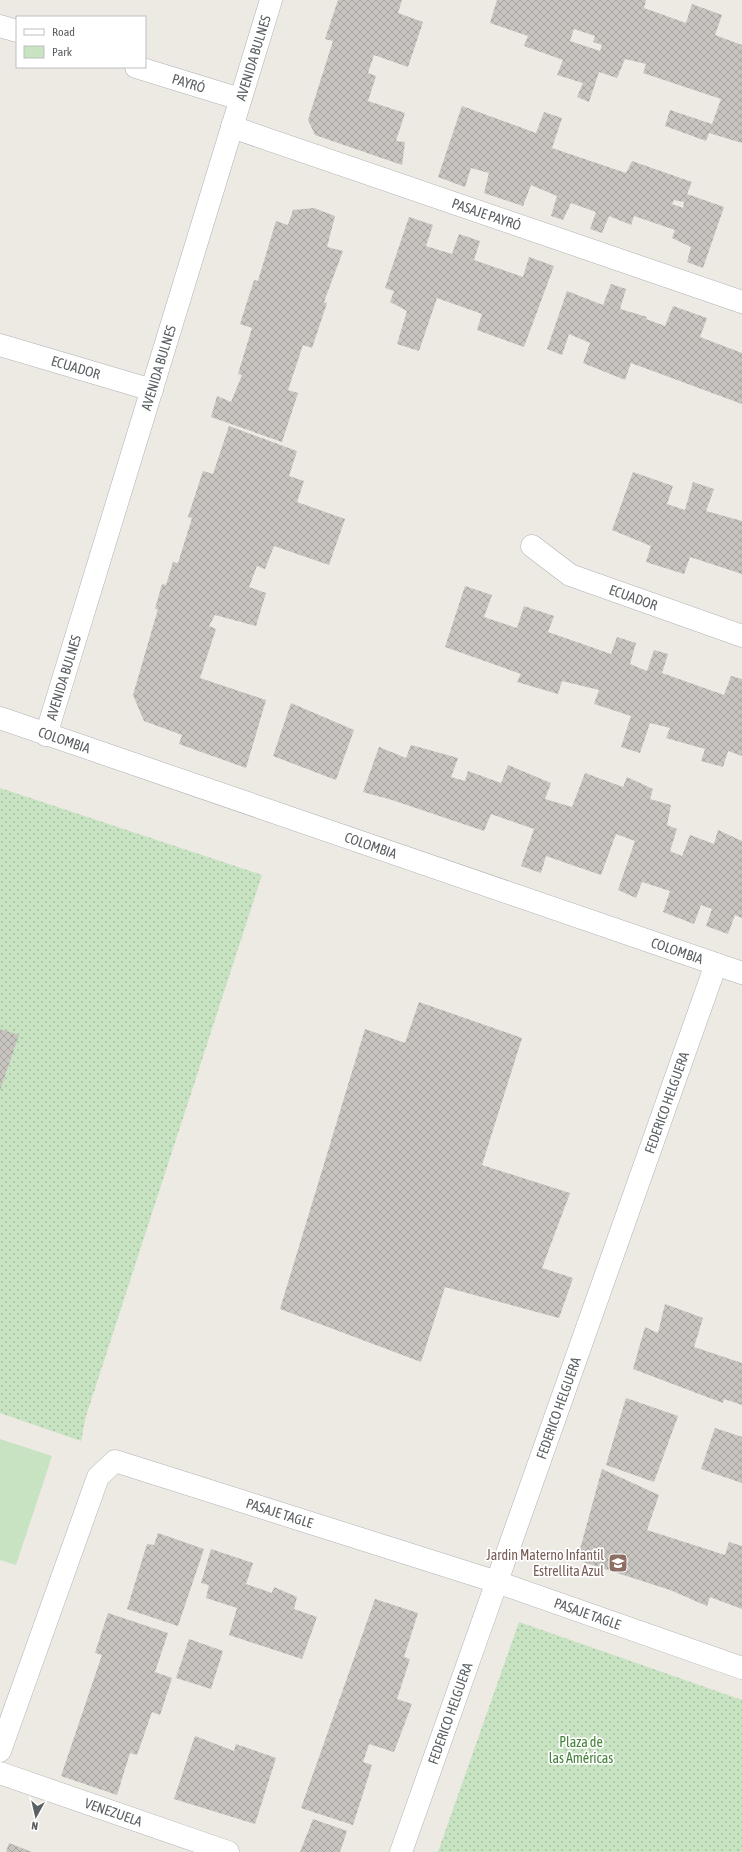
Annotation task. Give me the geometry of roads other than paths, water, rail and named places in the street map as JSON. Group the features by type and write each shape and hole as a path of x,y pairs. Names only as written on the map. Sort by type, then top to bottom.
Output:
{"street":[{"name":"AVENIDA BULNES","path":"46,735 271,0"},
{"path":"0,26 16,31"},
{"name":"PAYRÓ","path":"139,68 240,99"},
{"name":"PASAJE PAYRÓ","path":"232,127 742,302"},
{"name":"ECUADOR","path":"0,345 152,390"},
{"name":"ECUADOR","path":"532,546 570,575 742,636"},
{"name":"COLOMBIA","path":"0,718 742,973"},
{"name":"FEDERICO HELGUERA","path":"401,1852 716,964"},
{"name":"PASAJE TAGLE","path":"0,1751 98,1477 115,1461 497,1582 742,1668"},
{"name":"VENEZUELA","path":"0,1773 228,1852"}],"place":[{"name":"Jardin Materno Infantil Estrellita Azul","path":"618,1563"}],"park label":[{"name":"Plaza de las Américas","path":"581,1750"}]}
